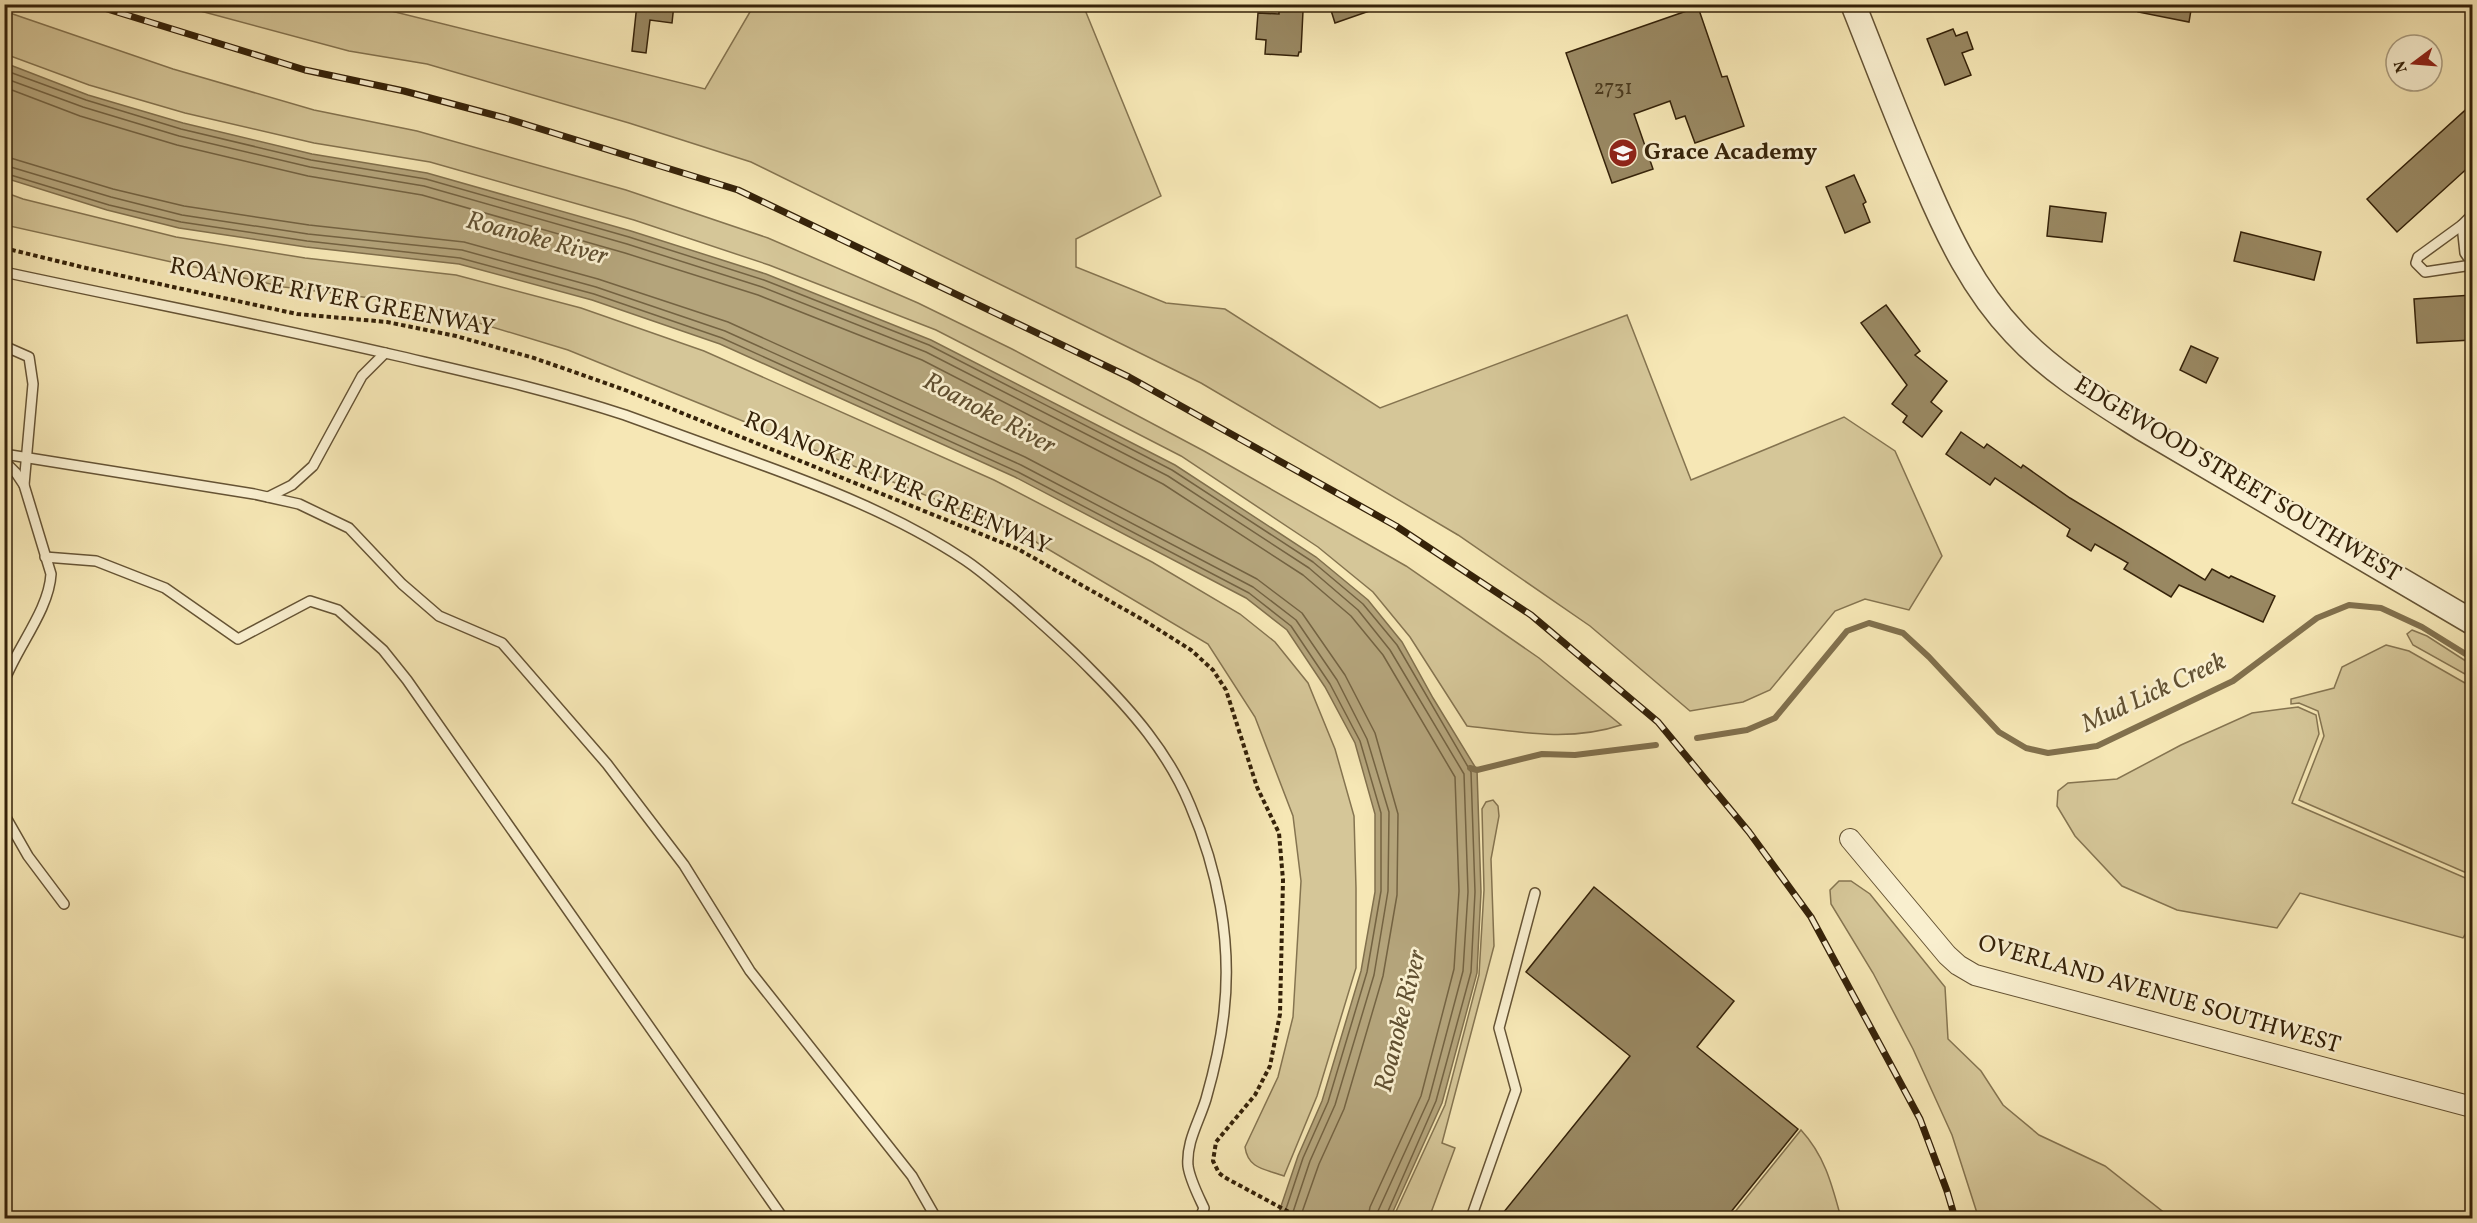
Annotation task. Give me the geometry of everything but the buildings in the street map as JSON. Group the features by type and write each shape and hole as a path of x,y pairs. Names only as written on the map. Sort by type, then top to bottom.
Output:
{"street":[{"name":"EDGEWOOD STREET SOUTHWEST","path":"1853,4 1941,219 1965,265 1988,301 2015,334 2047,363 2142,428 2472,622"},
{"name":"OVERLAND AVENUE SOUTHWEST","path":"1850,839 1947,955 1975,975 2472,1107"}],"lane":[{"path":"2462,225 2465,253 2472,264 2425,272 2416,263 2418,257 2472,215"},
{"path":"4,272 385,353 476,374 622,414 820,486 867,506 925,536 975,568 1066,645 1133,712 1172,769 1190,804 1207,851 1216,884 1223,927 1226,969 1224,1012 1213,1075 1189,1142 1188,1170 1204,1208 1200,1218"},
{"path":"4,346 29,357 33,384 24,485"},
{"path":"268,497 292,485 313,466 362,376 385,353"},
{"path":"4,454 299,504 349,528 402,584 439,616 502,644 535,678 608,764 684,865 750,971 912,1176 936,1218"},
{"path":"4,461 24,485 51,574 50,588 12,660 4,682"},
{"path":"45,557 96,561 165,588 238,639 310,601 338,610 383,650 407,680 783,1218"},
{"path":"4,813 28,856 64,904"},
{"path":"1471,1218 1516,1090 1499,1028 1535,893"}],"path":[{"name":"ROANOKE RIVER GREENWAY","path":"4,248 297,314 387,322 456,336 534,358 625,390 1018,549 1145,621 1191,650 1213,670 1226,690 1257,787 1279,833 1283,879 1280,1014 1270,1066 1256,1095 1216,1142 1213,1153 1215,1166 1219,1173 1234,1183 1300,1218"}],"shaded area":[{"path":"178,5 367,5 705,89 754,5 1083,5 1161,196 1076,239 1076,267 1166,303 1225,309 1380,408 1627,315 1691,480 1844,417 1895,451 1942,556 1909,610 1865,599 1835,611 1770,690 1743,702 1690,711 1590,626 1458,535 1201,383 751,162 629,123 427,64 349,51"},
{"path":"4,11 173,69 314,110 417,131 626,190 768,238 918,303 1012,349 1204,451 1406,566 1539,658 1621,725 1583,733 1564,734 1525,733 1467,726 1410,637 1373,592 1318,547 1181,456 936,330 769,265 634,220 430,162 314,143 185,113 89,85 5,54"},
{"path":"4,192 23,199 176,237 305,258 456,275 581,308 704,351 994,480 1152,562 1240,614 1275,642 1308,683 1335,749 1354,816 1356,968 1317,1096 1284,1176 1258,1167 1250,1160 1245,1147 1278,1077 1293,1017 1301,881 1293,816 1255,717 1208,644 1026,536 568,350 436,310 371,298 284,287 5,225"},
{"path":"2412,630 2427,636 2472,665 2472,678 2413,645 2407,634"},
{"path":"2386,645 2409,651 2472,687 2472,867 2469,874 2299,800 2324,736 2318,711 2299,703 2291,704 2291,699 2334,688 2342,667"},
{"path":"2298,707 2316,715 2319,734 2292,803 2470,880 2472,876 2472,924 2463,938 2300,893 2277,928 2177,910 2122,886 2075,836 2057,806 2058,791 2068,783 2117,779 2181,745 2252,713"},
{"path":"1493,800 1498,806 1499,816 1491,859 1494,946 1442,1143 1455,1148 1429,1218 1393,1218 1445,1105 1479,975 1484,890 1482,809 1486,802"},
{"path":"1839,881 1851,881 1870,894 1945,987 1948,1039 1981,1071 2003,1105 2039,1135 2105,1166 2171,1218 1988,1218 1978,1216 1952,1135 1913,1049 1873,973 1831,904 1830,890"},
{"path":"1801,1130 1822,1161 1841,1218 1730,1218"}],"water":[{"name":"Roanoke River","path":"5,63 88,95 183,123 312,154 427,173 631,231 766,274 931,340 1175,465 1316,557 1368,600 1402,642 1477,770 1481,892 1477,973 1442,1103 1390,1218 1277,1218 1298,1156 1322,1101 1361,971 1375,892 1375,814 1355,743 1325,687 1287,630 1246,598 1015,477 720,344 592,300 459,264 306,247 179,228 107,210 5,178"}],"waterway":[{"name":"Mud Lick Creek","path":"1697,738 1747,730 1775,718 1847,631 1869,623 1903,633 1929,657 1999,732 2026,748 2048,753 2097,746 2233,681 2317,618 2349,605 2381,608 2422,627 2472,658"},
{"name":"Mud Lick Creek","path":"1470,768 1477,770 1542,754 1575,755 1656,745"}],"railway":[{"path":"91,4 305,70 404,91 505,118 738,190 1129,377 1396,526 1531,615 1658,722 1749,832 1811,917 1920,1119 1955,1218"}],"place":[{"name":"Grace Academy","path":"1623,153"}]}
